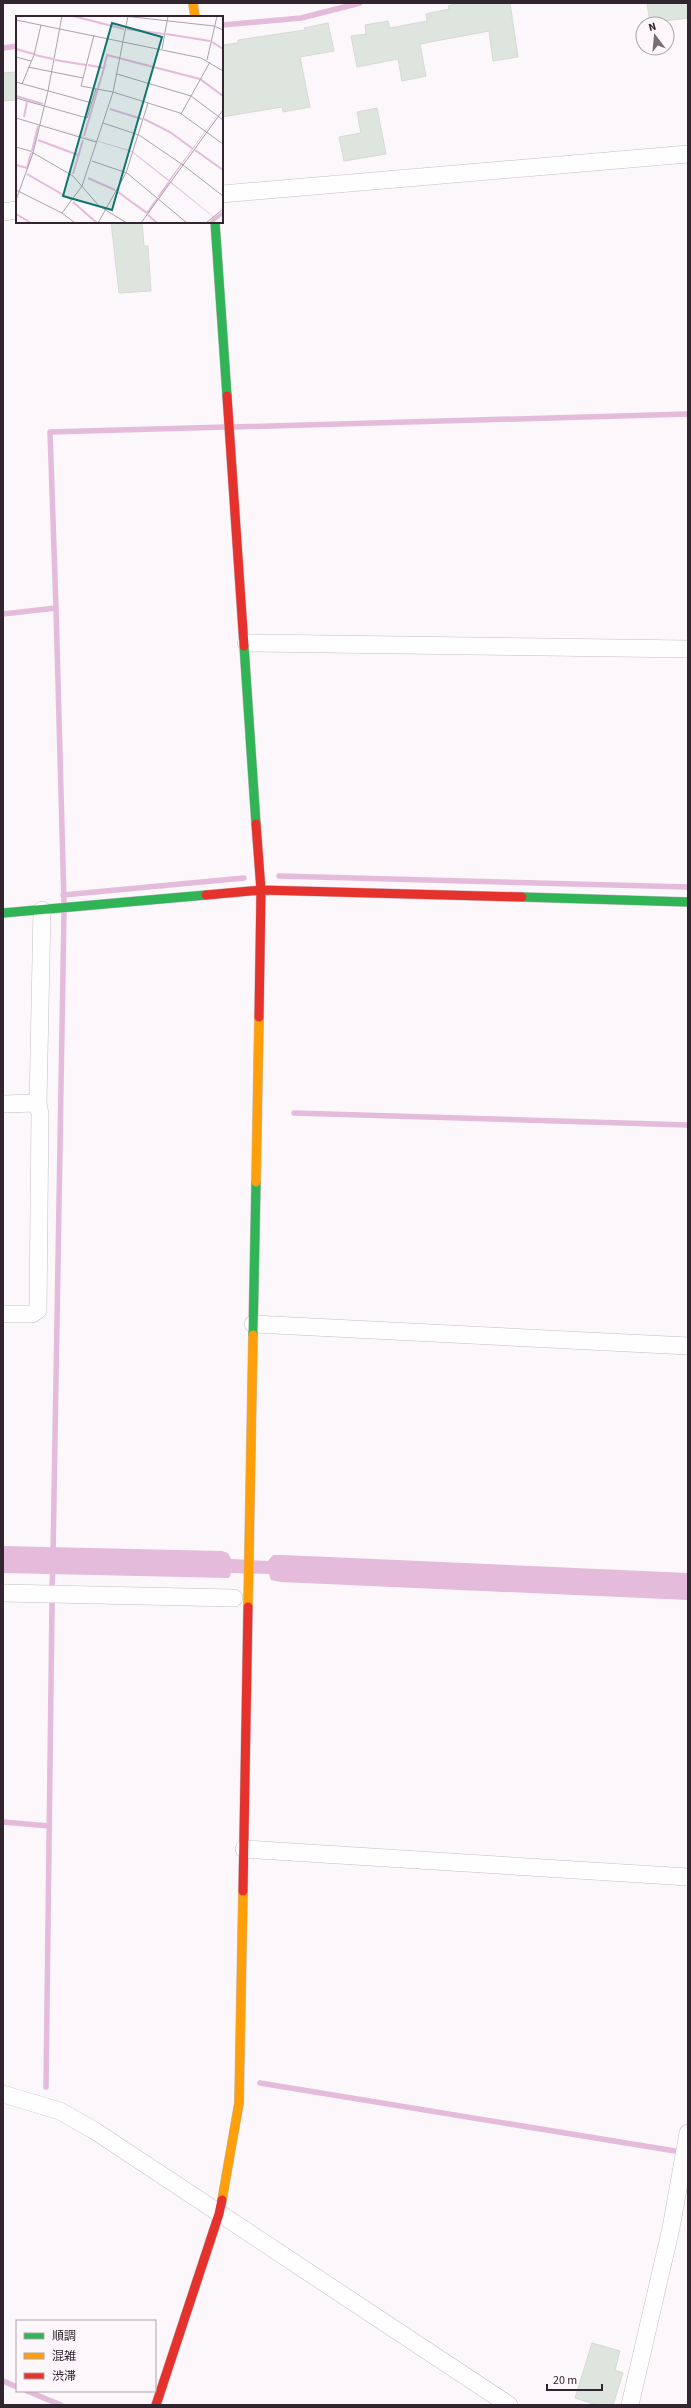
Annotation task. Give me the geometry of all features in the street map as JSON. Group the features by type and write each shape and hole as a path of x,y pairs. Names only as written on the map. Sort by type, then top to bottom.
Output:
{"street":[{"path":"193,3 195,16"},
{"path":"223,194 688,154"},
{"path":"3,212 16,210"},
{"path":"156,2405 219,2214 239,2103 251,1548 253,1324 261,890 246,643 215,223"},
{"path":"246,643 688,649"},
{"path":"3,913 261,890 688,902"},
{"path":"3,1314 32,1314 38,1310 40,1122 38,1103 50,910"},
{"path":"3,1104 38,1103"},
{"path":"253,1324 688,1346"},
{"path":"3,1593 234,1598"},
{"path":"244,1849 688,1877"},
{"path":"3,2094 66,2114 95,2131 509,2405"},
{"path":"630,2405 671,2228 688,2133"}],"shaded area":[{"path":"3,1546 222,1551 228,1553 231,1559 268,1561 273,1555 283,1555 688,1573 688,1600 281,1582 271,1580 269,1574 231,1573 229,1578 3,1573"}],"building":[{"path":"461,3 510,3 518,57 493,61 489,31 420,44 426,76 402,81 398,59 357,67 351,36 366,34 365,25 388,21 390,28 427,21 426,14 449,9 448,6"},
{"path":"647,3 688,3 688,18 675,20 675,16 649,16"},
{"path":"328,23 334,51 300,57 310,107 283,112 282,107 223,117 223,45 238,43 238,40 305,30 304,28"},
{"path":"16,72 16,100 3,101 3,73"},
{"path":"377,108 386,154 344,161 339,137 361,133 357,112"},
{"path":"111,223 142,223 144,246 148,246 151,291 119,293"},
{"path":"592,2343 620,2351 615,2370 623,2373 613,2405 597,2405 575,2398"}],"waterway":[{"path":"223,25 301,18 360,3"},
{"path":"3,48 16,46"},
{"path":"234,427 688,414"},
{"path":"56,608 50,432 225,427"},
{"path":"3,614 56,608 64,903"},
{"path":"279,876 688,887"},
{"path":"63,895 244,878"},
{"path":"53,1555 64,911"},
{"path":"294,1113 688,1125"},
{"path":"52,1585 53,1567"},
{"path":"46,2087 52,1604"},
{"path":"3,1822 49,1826"},
{"path":"260,2083 675,2151"},
{"path":"3,2381 16,2387"},
{"path":"29,2392 61,2405"}],"traffic: fast":[{"path":"215,223 227,396"},
{"path":"244,646 256,824"},
{"path":"3,913 206,895"},
{"path":"522,897 688,902"},
{"path":"253,1335 256,1182"}],"traffic: slow":[{"path":"193,3 195,16"},
{"path":"256,1182 259,1017"},
{"path":"248,1607 253,1335"},
{"path":"222,2200 239,2103 243,1891"}],"traffic: jam":[{"path":"227,396 244,646"},
{"path":"256,824 261,890 259,1017"},
{"path":"206,895 261,890 522,897"},
{"path":"243,1891 248,1607"},
{"path":"156,2405 219,2214 222,2200"}]}
